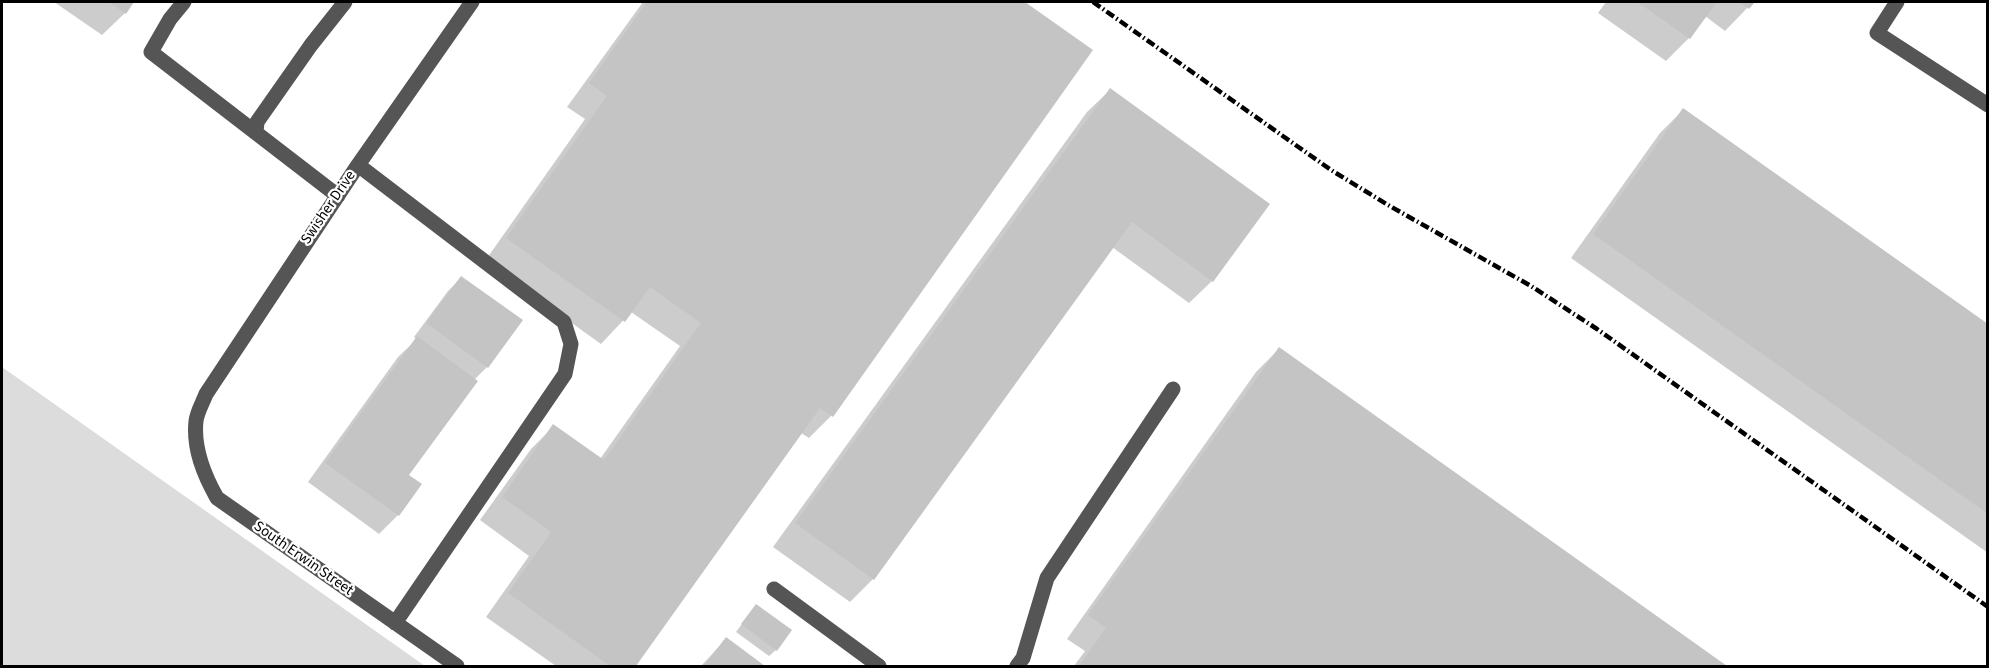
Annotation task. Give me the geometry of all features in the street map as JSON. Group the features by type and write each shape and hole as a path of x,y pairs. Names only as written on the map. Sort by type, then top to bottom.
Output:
{"street":[{"path":"184,2 170,19 151,52 338,196"},
{"path":"256,132 257,122 345,2"},
{"name":"Swisher Drive","path":"196,420 206,394 358,165 472,2"},
{"path":"1897,2 1877,33 1988,105"},
{"path":"358,165 564,322 571,344 566,374 395,623"},
{"path":"1017,666 1023,657 1047,578 1173,389"},
{"name":"South Erwin Street","path":"196,420 198,450 204,474 217,498 457,666"},
{"path":"774,589 879,666"}],"shaded area":[{"path":"2,367 425,666 2,666"}],"building":[{"path":"109,2 134,2 126,14"},
{"path":"647,2 1025,2 1093,50 833,417 820,408 636,666 610,666 508,593 551,532 502,497 553,424 604,460 701,323 650,287 625,322 506,238 607,96 589,83"},
{"path":"1637,2 1717,2 1690,39"},
{"path":"1738,2 1755,2 1749,9"},
{"path":"1110,88 1270,204 1213,282 1132,222 874,580 795,523"},
{"path":"1683,108 1988,324 1988,514 1593,234"},
{"path":"461,276 523,320 488,368 426,323"},
{"path":"417,336 478,381 409,475 422,484 399,516 325,463"},
{"path":"1279,347 1727,666 1079,666 1106,628 1088,615"},
{"path":"756,604 792,630 777,651 741,624"},
{"path":"726,637 765,666 704,666"}],"railway":[{"path":"1093,2 1331,170 1531,286 1597,329 1988,607"}]}
